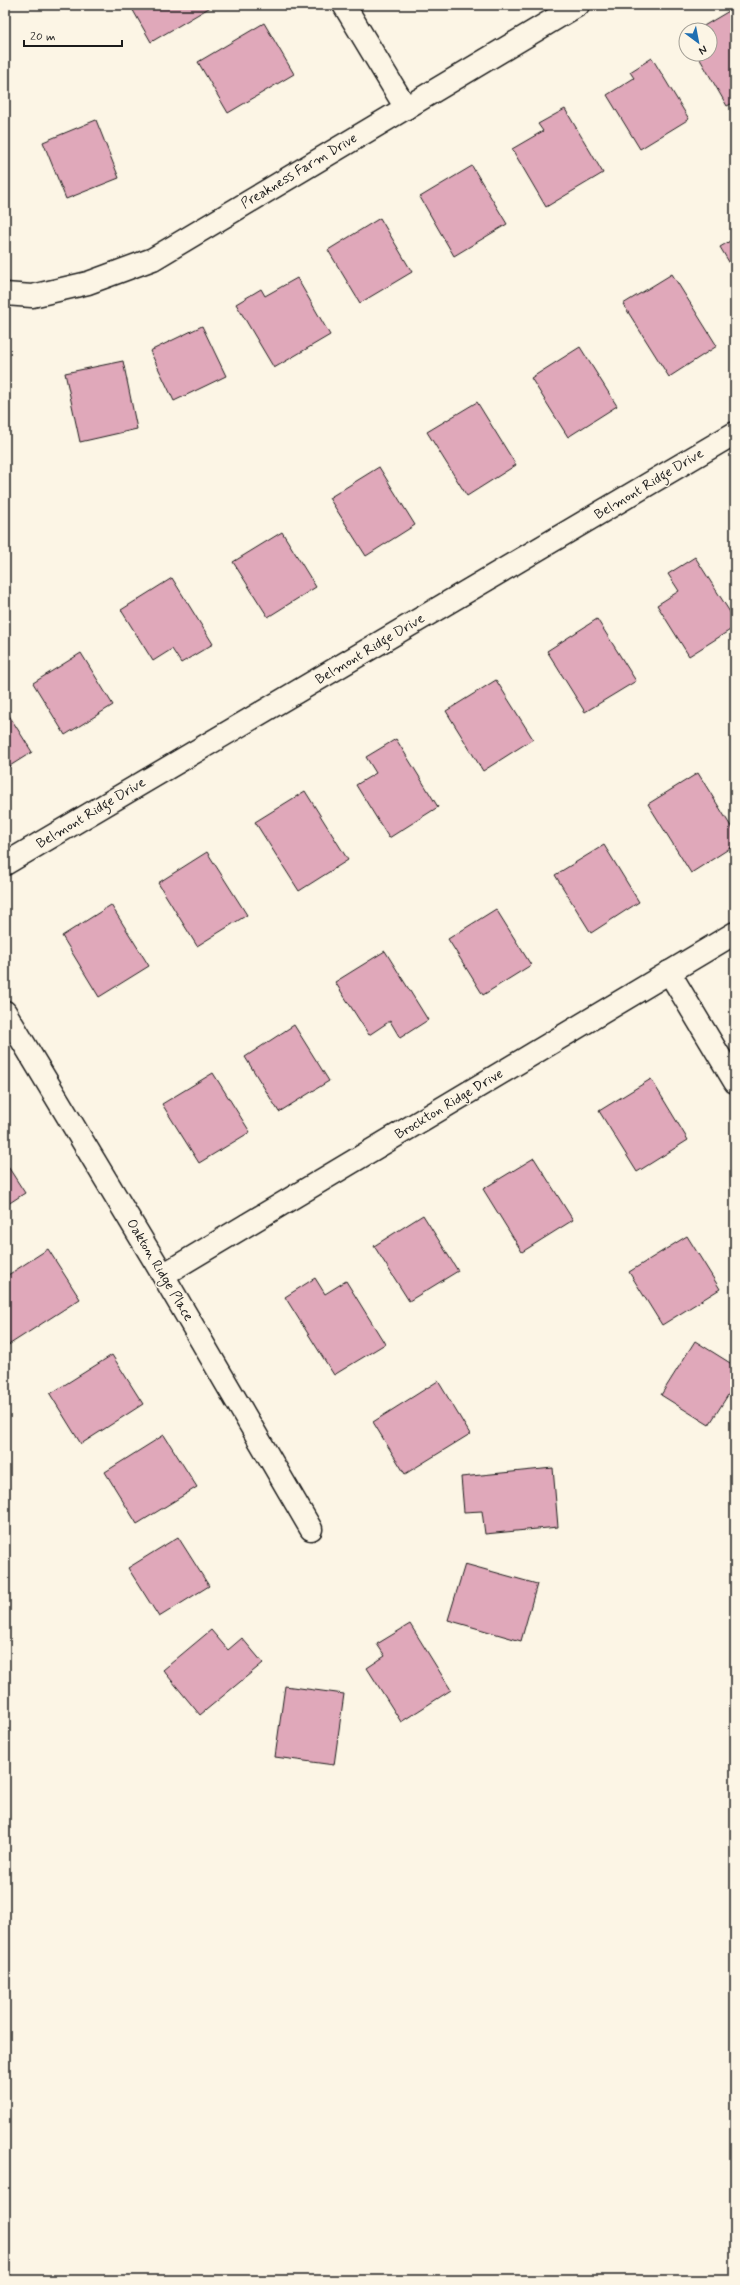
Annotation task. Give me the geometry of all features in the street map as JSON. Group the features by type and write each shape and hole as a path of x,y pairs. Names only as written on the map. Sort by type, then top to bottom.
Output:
{"street":[{"path":"344,5 406,108"},
{"name":"Preakness Farm Drive","path":"5,294 32,296 88,284 153,259 578,5"},
{"name":"Belmont Ridge Drive","path":"5,864 735,433"},
{"name":"Brockton Ridge Drive","path":"163,1275 735,933"},
{"path":"669,972 735,1082"},
{"name":"Oakton Ridge Place","path":"5,1012 163,1275 311,1529"}],"building":[{"path":"130,5 214,5 151,42"},
{"path":"5,6 7,20 5,21"},
{"path":"729,11 735,20 735,102 727,106 702,62 718,62 718,22 710,22"},
{"path":"264,23 294,74 228,113 198,62"},
{"path":"652,58 689,119 640,149 607,95 634,78 630,72"},
{"path":"565,109 603,173 546,207 512,149 543,131 538,124"},
{"path":"96,120 119,178 66,199 43,142"},
{"path":"472,166 507,224 454,256 420,197"},
{"path":"380,218 412,272 360,303 328,250"},
{"path":"735,238 735,272 720,247"},
{"path":"672,274 717,346 669,377 623,304"},
{"path":"297,278 330,335 274,368 236,304 261,289 265,296"},
{"path":"202,326 226,376 174,401 150,351"},
{"path":"580,347 617,406 568,437 531,378"},
{"path":"123,361 137,429 80,442 65,373"},
{"path":"477,402 516,465 467,496 427,432"},
{"path":"379,467 415,525 366,556 329,498"},
{"path":"282,532 316,587 268,617 233,562"},
{"path":"695,557 735,620 735,627 689,656 657,605 679,591 668,574"},
{"path":"172,578 213,644 181,663 172,649 153,661 121,610"},
{"path":"597,619 636,681 585,712 547,651"},
{"path":"81,653 113,705 65,735 33,683"},
{"path":"496,680 533,739 483,771 446,711"},
{"path":"5,709 32,752 5,769"},
{"path":"396,739 438,807 389,838 356,785 376,773 366,757"},
{"path":"698,773 735,833 735,845 691,873 648,804"},
{"path":"305,791 348,860 299,891 255,822"},
{"path":"604,845 639,902 591,933 555,875"},
{"path":"207,852 247,915 197,946 158,883"},
{"path":"111,905 149,966 99,997 62,936"},
{"path":"496,909 531,965 483,995 448,939"},
{"path":"385,951 428,1020 400,1038 390,1021 369,1035 335,982"},
{"path":"294,1025 329,1081 279,1112 245,1057"},
{"path":"213,1073 250,1132 199,1163 162,1104"},
{"path":"651,1079 688,1140 637,1172 599,1111"},
{"path":"534,1158 573,1220 522,1252 483,1189"},
{"path":"5,1162 25,1193 5,1206"},
{"path":"423,1215 458,1271 409,1301 374,1246"},
{"path":"687,1236 720,1289 662,1325 629,1272"},
{"path":"48,1249 80,1299 7,1346 5,1343 5,1277"},
{"path":"315,1278 325,1294 346,1281 385,1344 334,1375 285,1297"},
{"path":"695,1341 735,1366 735,1384 709,1425 661,1395"},
{"path":"112,1355 143,1404 81,1444 50,1394"},
{"path":"438,1381 470,1434 405,1474 373,1422"},
{"path":"164,1435 197,1487 137,1524 105,1472"},
{"path":"553,1468 558,1527 485,1534 482,1511 464,1512 461,1477"},
{"path":"178,1537 209,1586 159,1617 128,1568"},
{"path":"465,1564 537,1584 521,1641 448,1620"},
{"path":"410,1624 451,1690 401,1722 367,1668 385,1656 377,1644"},
{"path":"211,1630 228,1650 242,1638 263,1663 200,1715 163,1670"},
{"path":"285,1686 344,1694 334,1765 275,1757"}]}
